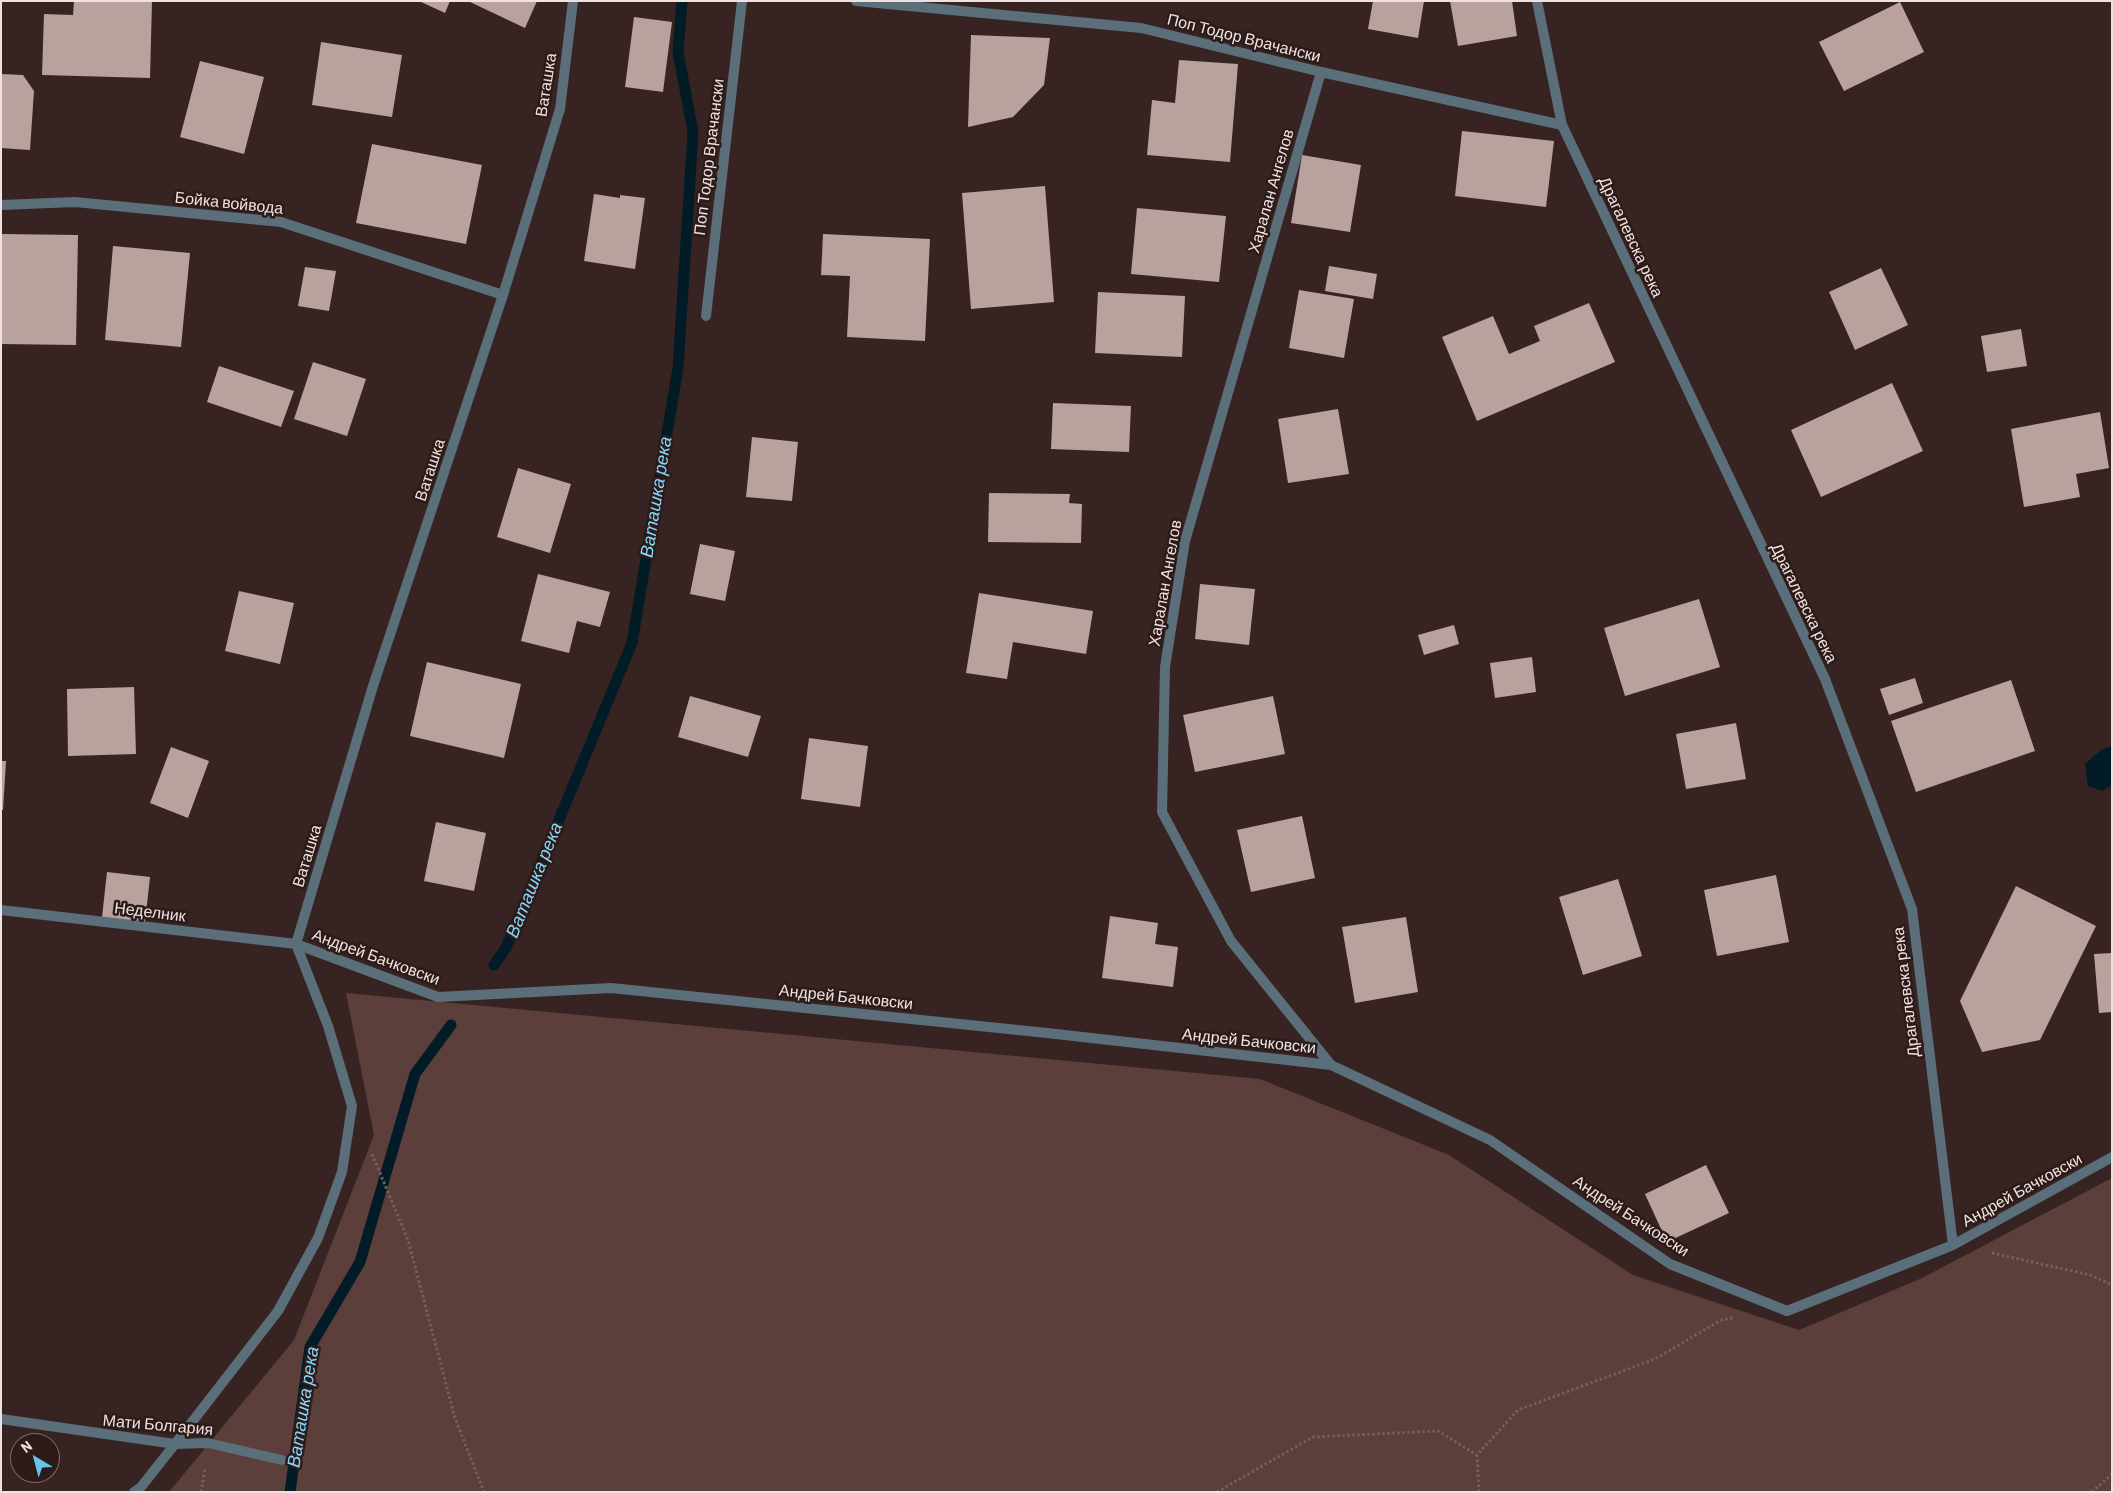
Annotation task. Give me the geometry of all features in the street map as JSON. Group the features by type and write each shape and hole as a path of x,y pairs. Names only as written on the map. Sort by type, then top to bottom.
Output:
{"street":[{"name":"Ваташка","path":"296,944 374,686 503,295 560,109 573,1"},
{"name":"Поп Тодор Врачански","path":"706,316 742,1"},
{"name":"Поп Тодор Врачански","path":"856,1 1141,28 1321,72 1562,125"},
{"name":"Драгалевска река","path":"1537,1 1562,125 1825,680 1912,909 1952,1245"},
{"name":"Харалан Ангелов","path":"1321,72 1185,541 1165,667 1162,812 1231,942 1331,1065"},
{"name":"Бойка войвода","path":"1,205 75,202 280,222 503,295"},
{"name":"Неделник","path":"1,910 296,944"},
{"name":"Андрей Бачковски","path":"296,944 438,997 611,988 1047,1033 1331,1065 1490,1140 1670,1264 1787,1311 1952,1245 2112,1157"},
{"path":"134,1492 141,1487 278,1311 318,1238 342,1172 352,1106 328,1026 296,944"},
{"name":"Мати Болгария","path":"1,1420 175,1444 208,1443 282,1460"}],"path":[{"path":"370,1148 408,1240 455,1418 484,1492"},
{"path":"1952,1245 2090,1275 2112,1285"},
{"path":"1479,1492 1478,1455 1518,1410 1655,1359 1721,1320 1740,1317"},
{"path":"1218,1492 1313,1437 1438,1431 1478,1455"},
{"path":"2092,1492 2112,1474"}],"shaded area":[{"path":"346,993 1260,1079 1449,1155 1633,1275 1799,1330 1922,1278 2112,1178 2112,1492 169,1492 294,1340 374,1135"}],"water":[{"path":"2112,746 2112,785 2102,791 2088,786 2085,764 2101,750"}],"building":[{"path":"74,1 152,1 150,78 42,75 44,14 73,15"},
{"path":"419,1 450,1 445,13"},
{"path":"468,1 537,1 525,28"},
{"path":"1373,1 1424,1 1418,38 1368,29"},
{"path":"1450,1 1512,1 1517,36 1458,46"},
{"path":"1900,2 1924,52 1844,91 1819,42"},
{"path":"634,17 672,22 663,92 625,87"},
{"path":"971,35 1050,38 1044,85 1013,117 968,127"},
{"path":"321,42 402,55 392,117 312,105"},
{"path":"1179,60 1238,64 1230,162 1147,155 1152,100 1175,103"},
{"path":"200,61 264,77 244,154 180,137"},
{"path":"1,74 23,75 34,91 30,150 1,148"},
{"path":"1462,131 1554,141 1546,207 1455,196"},
{"path":"372,144 482,165 466,244 356,223"},
{"path":"1302,155 1361,165 1350,232 1291,223"},
{"path":"1045,186 1054,302 971,309 962,193"},
{"path":"594,194 620,198 620,195 645,198 635,269 584,261"},
{"path":"1137,208 1226,216 1219,282 1131,274"},
{"path":"1,234 78,235 76,345 1,344"},
{"path":"823,234 930,239 925,341 847,337 850,276 821,275"},
{"path":"113,246 190,253 181,347 105,340"},
{"path":"1329,266 1377,274 1373,299 1325,291"},
{"path":"305,267 336,271 329,311 298,306"},
{"path":"1881,268 1908,325 1855,350 1829,292"},
{"path":"1299,290 1354,299 1344,358 1289,348"},
{"path":"1098,292 1185,296 1182,357 1095,353"},
{"path":"1589,303 1615,362 1477,421 1442,337 1493,316 1509,354 1540,341 1534,326"},
{"path":"2021,329 2027,366 1987,372 1981,336"},
{"path":"313,362 366,379 347,436 294,419"},
{"path":"219,366 294,391 281,427 207,402"},
{"path":"1892,383 1923,451 1821,497 1791,430"},
{"path":"1053,403 1131,406 1129,452 1051,449"},
{"path":"1338,409 1349,474 1288,483 1278,419"},
{"path":"2100,412 2109,468 2076,474 2080,497 2024,507 2011,429"},
{"path":"752,437 798,442 792,501 746,497"},
{"path":"518,468 571,484 550,553 497,537"},
{"path":"989,493 1070,494 1069,503 1082,504 1081,543 988,542"},
{"path":"700,544 735,551 725,601 690,594"},
{"path":"538,574 610,592 600,627 577,621 569,653 521,641"},
{"path":"1200,584 1255,589 1249,645 1195,639"},
{"path":"239,591 294,603 280,664 225,651"},
{"path":"979,593 1093,611 1086,654 1013,642 1007,679 966,673"},
{"path":"1699,599 1720,667 1625,696 1604,628"},
{"path":"1454,625 1459,644 1424,655 1418,635"},
{"path":"1532,657 1536,692 1495,698 1490,663"},
{"path":"427,662 521,684 504,758 410,736"},
{"path":"1915,678 1923,703 1889,715 1880,689"},
{"path":"2011,680 2035,751 1916,792 1891,721"},
{"path":"134,687 136,754 68,756 67,689"},
{"path":"690,696 761,716 748,757 678,737"},
{"path":"1273,696 1285,754 1195,772 1183,715"},
{"path":"1736,723 1746,779 1686,789 1676,734"},
{"path":"809,738 868,746 860,807 801,799"},
{"path":"171,747 209,761 188,818 150,803"},
{"path":"1,761 6,761 3,810 1,810"},
{"path":"1302,816 1315,878 1251,892 1237,830"},
{"path":"436,822 486,833 474,891 424,881"},
{"path":"107,872 150,877 145,922 102,917"},
{"path":"1776,875 1789,942 1717,956 1704,890"},
{"path":"1618,879 1642,956 1583,975 1559,897"},
{"path":"2016,886 2096,926 2040,1040 1982,1052 1960,1001"},
{"path":"1110,916 1158,923 1155,944 1178,947 1173,987 1102,978"},
{"path":"1406,917 1418,992 1355,1003 1342,927"},
{"path":"2112,953 2112,1012 2099,1013 2094,954"},
{"path":"1706,1165 1729,1213 1667,1242 1645,1194"}],"waterway":[{"name":"Ваташка река","path":"494,965 506,948 632,643 678,368 693,132 678,52 682,1"},
{"name":"Ваташка река","path":"290,1492 310,1347 360,1262 415,1074 451,1025"}]}
